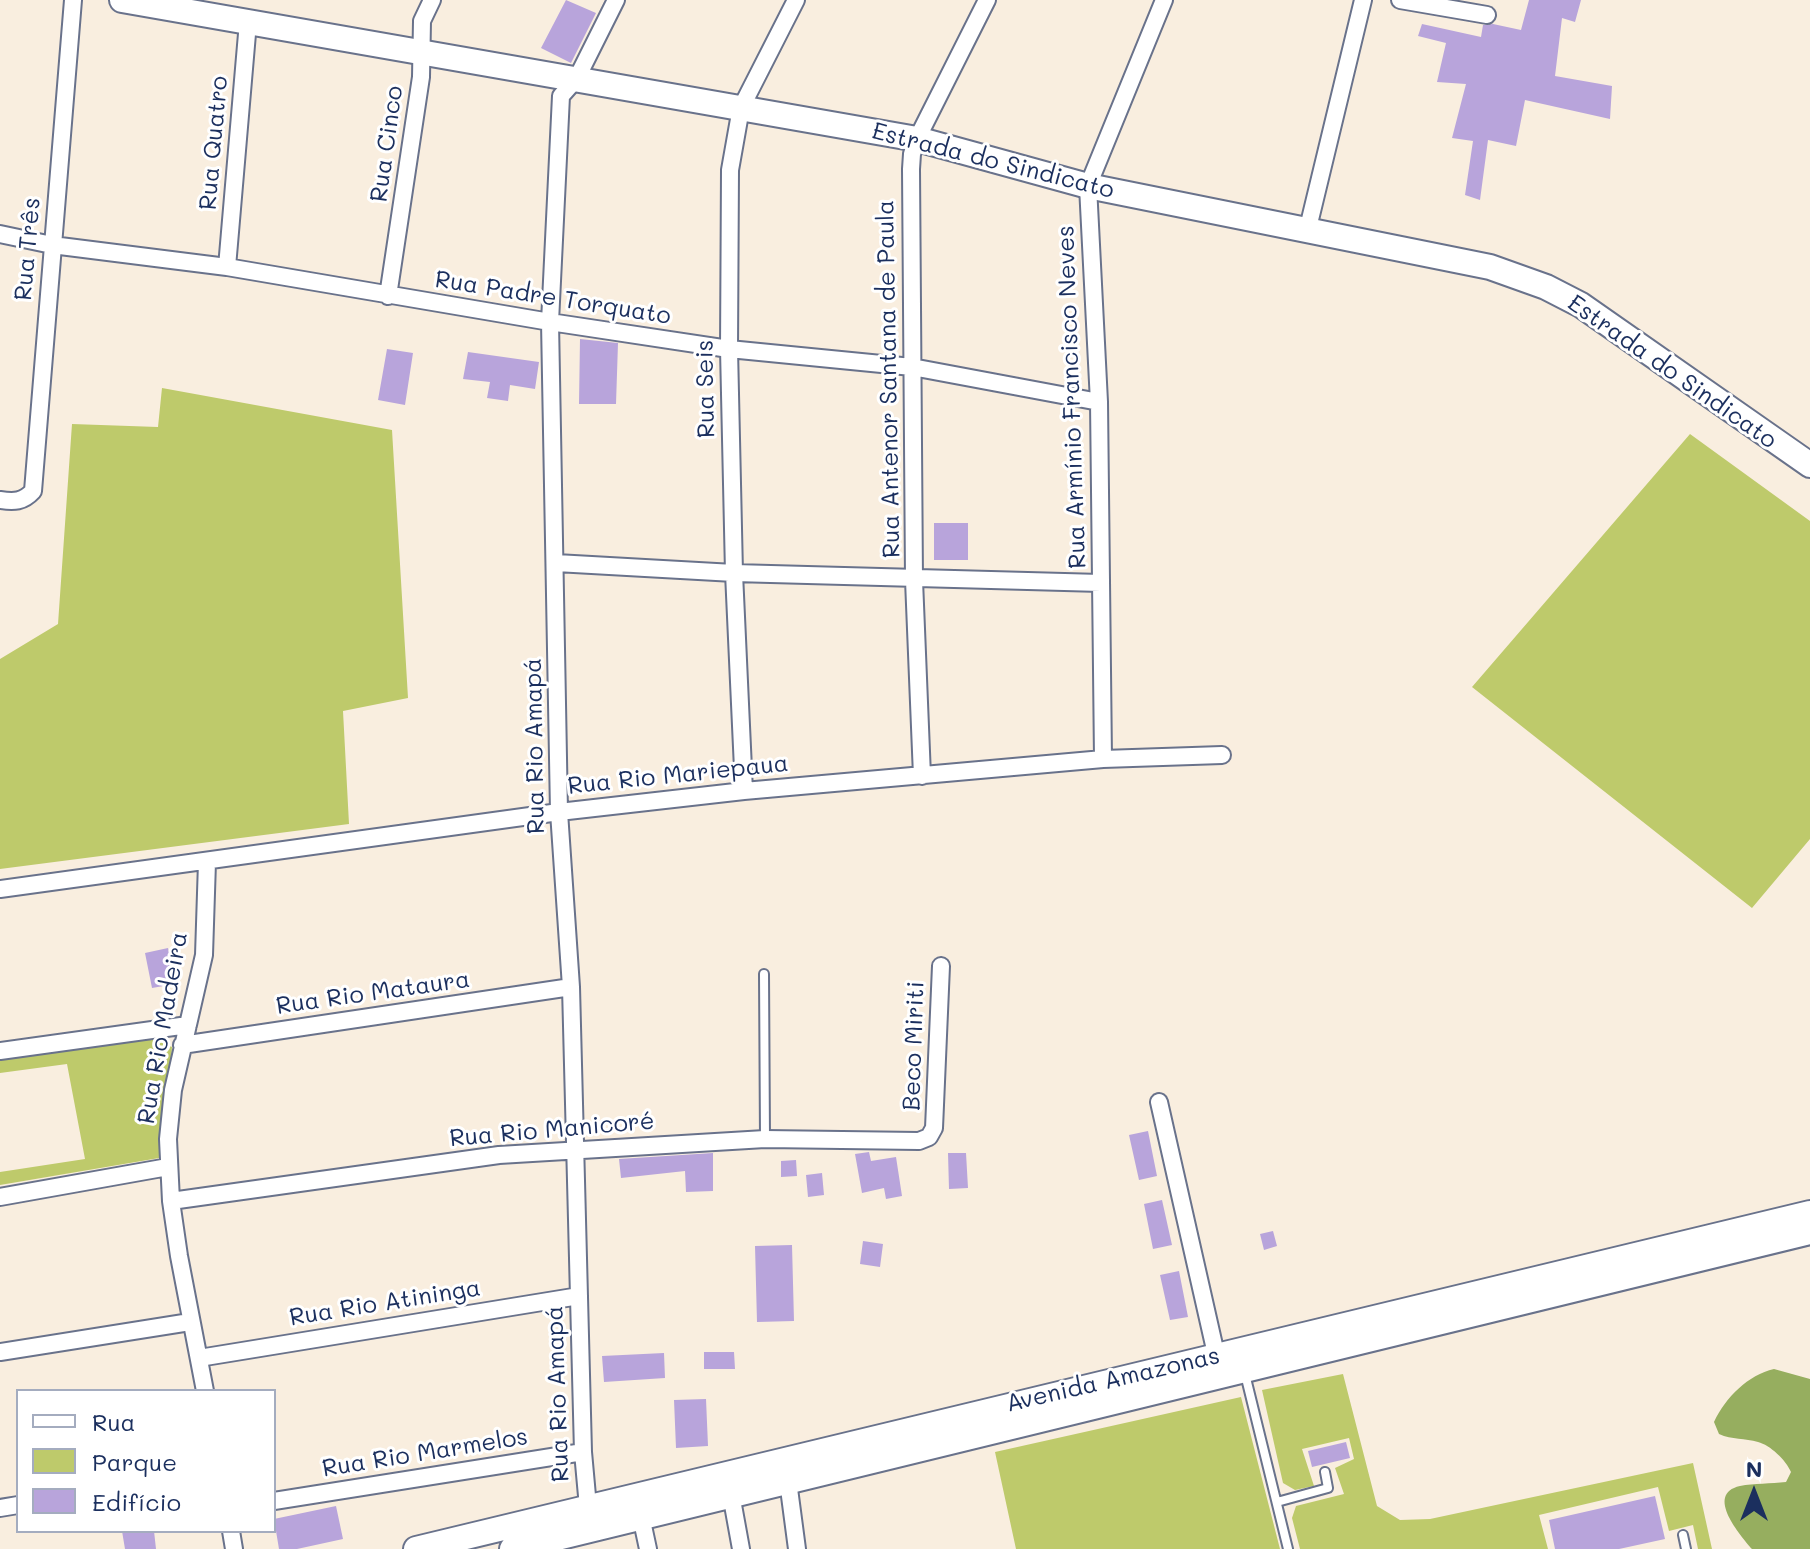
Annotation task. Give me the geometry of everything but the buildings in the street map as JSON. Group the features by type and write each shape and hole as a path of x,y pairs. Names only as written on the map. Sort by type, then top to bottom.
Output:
{"street":[{"name":"Rua Três","path":"0,500 14,502 26,499 33,491 73,0"},
{"name":"Estrada do Sindicato","path":"122,0 917,139 1088,186 1490,267 1546,287 1581,305 1810,465"},
{"name":"Rua Cinco","path":"388,296 421,77 422,21 432,0"},
{"name":"Rua Rio Amapá","path":"588,1507 583,1452 571,987 559,812 550,322 561,96 577,78 616,0"},
{"name":"Rua Seis","path":"744,791 734,573 729,349 730,170 741,108 796,0"},
{"name":"Rua Antenor Santana de Paula","path":"922,776 914,580 912,154 987,0"},
{"name":"Rua Armínio Francisco Neves","path":"1103,759 1099,402 1088,186 1164,0"},
{"path":"1307,232 1363,0"},
{"path":"1400,0 1487,15"},
{"name":"Rua Quatro","path":"227,267 248,22"},
{"name":"Rua Padre Torquato","path":"0,234 52,245 227,267 388,296 729,349 912,367 1099,402"},
{"path":"556,563 914,580 1101,583"},
{"name":"Rua Rio Mariepaua","path":"0,889 559,812 744,791 1103,759 1222,755"},
{"name":"Rua Rio Madeira","path":"205,1389 190,1322 168,1167 173,1090 204,955 207,862"},
{"name":"Beco Miriti","path":"934,1128 941,966"},
{"name":"Rua Rio Mataura","path":"182,1045 571,987"},
{"path":"0,1051 188,1025"},
{"path":"1159,1102 1233,1359"},
{"name":"Rua Rio Manicoré","path":"171,1201 499,1155 765,1139 919,1141 929,1137 934,1128"},
{"path":"0,1197 168,1167"},
{"name":"Avenida Amazonas","path":"512,1549 639,1506 1810,1213"},
{"name":"Avenida Amazonas","path":"416,1549 588,1507 639,1506 731,1494 1233,1359 1810,1232"},
{"name":"Rua Rio Atininga","path":"199,1358 579,1296"},
{"path":"0,1352 190,1322"},
{"name":"Rua Rio Marmelos","path":"276,1501 583,1452"},
{"path":"788,1481 797,1549"},
{"path":"731,1494 741,1549"},
{"path":"639,1506 648,1549"}],"lane":[{"path":"764,974 765,1139"},
{"path":"1233,1359 1277,1502 1288,1549"},
{"path":"1277,1502 1328,1488 1325,1472"},
{"path":"1683,1535 1686,1549"}],"green space":[{"path":"162,388 392,430 408,698 343,711 349,824 0,869 0,659 58,624 72,424 158,427"},
{"path":"1690,434 1810,521 1810,839 1752,908 1472,687"},
{"path":"150,1037 172,1047 165,1157 0,1185 0,1172 85,1159 67,1064 0,1073 0,1058"},
{"path":"1774,1369 1810,1379 1810,1549 1752,1549 1728,1516 1725,1506 1725,1497 1730,1490 1745,1485 1786,1482 1791,1472 1782,1458 1768,1446 1719,1434 1714,1422 1739,1388 1755,1376"},
{"path":"1343,1374 1377,1506 1400,1520 1430,1519 1693,1463 1712,1549 1698,1549 1693,1525 1669,1531 1658,1487 1539,1515 1548,1549 1300,1549 1292,1518 1296,1506 1344,1494 1335,1468 1354,1459 1349,1438 1302,1449 1314,1486 1295,1490 1283,1483 1262,1390"},
{"path":"1241,1397 1280,1549 1016,1549 995,1452"}]}
